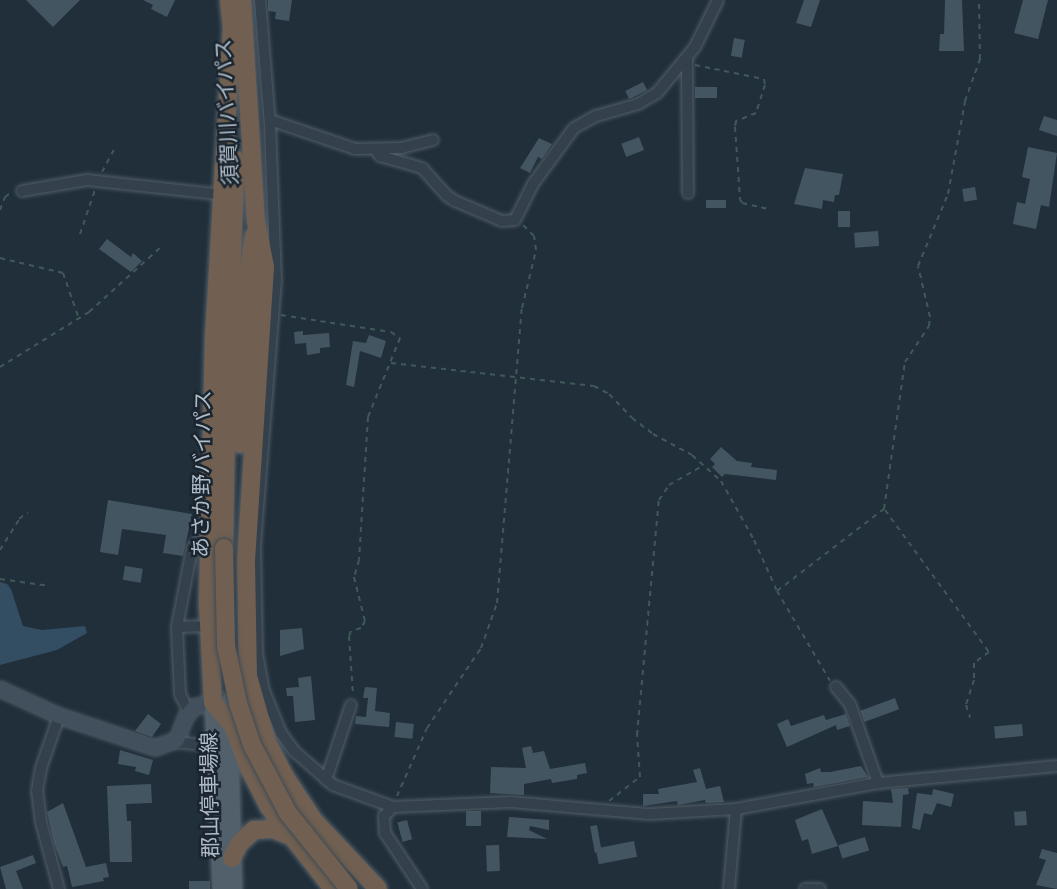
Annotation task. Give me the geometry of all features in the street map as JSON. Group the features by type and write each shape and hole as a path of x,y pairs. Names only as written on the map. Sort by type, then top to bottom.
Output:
{"highway":[{"name":"須賀川バイパス","path":"229,0 232,26"},
{"name":"須賀川バイパス","path":"242,0 256,221"},
{"name":"あさか野バイパス","path":"232,26 236,82 230,195 233,245 227,372 223,583 230,669 238,703 261,766 288,813 349,889"},
{"path":"230,195 214,335 209,626 221,701 259,790 333,889"},
{"path":"256,221 265,267 246,572 246,662 260,697 272,754 314,821 377,889"},
{"path":"221,701 248,274 256,221"},
{"path":"232,858 239,844 254,830 273,829 293,838"}],"main road":[{"name":"郡山停車場線","path":"221,701 214,746 221,889"},
{"name":"郡山停車場線","path":"230,721 234,889"}],"street":[{"path":"260,0 270,120 275,248 274,313 255,546 257,653 260,697 286,743 326,780 393,807 511,802 649,814 736,809 878,783 1057,766"},
{"path":"375,149 380,156 422,168 446,195 455,201 502,221 515,220 533,184 574,128 596,116 638,104 657,93 687,62 718,0"},
{"path":"687,62 688,193"},
{"path":"270,120 343,146 401,148 433,140"},
{"path":"22,191 87,180 230,195"},
{"path":"190,712 180,694 177,627 192,548 197,542 209,542"},
{"path":"177,627 209,626"},
{"path":"836,687 850,704 878,783"},
{"path":"0,688 59,716 152,747 163,748 181,735 194,707 260,697"},
{"path":"326,780 351,705"},
{"path":"59,716 41,768 37,791 41,822 59,889"},
{"path":"174,742 214,746"},
{"path":"393,807 384,816 385,833 422,889"},
{"path":"729,889 736,809"},
{"path":"805,889 820,889"}],"path":[{"path":"777,591 884,509 905,362 929,326 930,317 918,266 948,194 965,101 980,60 979,0"},
{"path":"687,62 764,79 765,85 756,113 736,121 735,127 740,199 742,203 768,209"},
{"path":"0,211 8,193 22,191"},
{"path":"400,788 427,728 481,648 497,603 522,307 536,242 530,231 515,220"},
{"path":"0,367 30,352 79,319 162,246"},
{"path":"0,258 63,273 79,319"},
{"path":"274,313 395,333 400,340 367,426 359,560 354,573 365,621 361,628 351,631 349,636 351,705"},
{"path":"391,363 517,376 601,389 653,434 682,448 705,464 733,502 777,591 821,670 836,687"},
{"path":"606,811 610,799 640,776 637,735 659,500 669,485 705,464"},
{"path":"884,509 989,652 974,663 974,680 966,705 970,717"},
{"path":"0,550 19,519 28,512"},
{"path":"0,579 50,586"}],"water":[{"path":"0,582 11,589 23,626 42,630 85,626 87,633 57,650 0,665"}],"building":[{"path":"26,0 80,0 53,27"},
{"path":"143,0 175,0 167,17 151,9 153,5"},
{"path":"268,0 292,0 289,21 275,19 276,12 268,11"},
{"path":"804,0 820,0 811,27 796,23"},
{"path":"945,0 962,0 964,51 939,51 940,34 944,34"},
{"path":"1023,0 1048,0 1038,39 1014,33"},
{"path":"734,38 745,40 742,58 731,56"},
{"path":"643,82 647,90 629,99 625,91"},
{"path":"695,87 717,87 717,98 695,98"},
{"path":"1044,116 1057,120 1057,136 1039,130"},
{"path":"639,137 644,150 626,157 621,144"},
{"path":"539,138 552,144 542,159 538,157 530,173 520,168"},
{"path":"1028,147 1057,153 1049,207 1041,205 1036,229 1013,224 1017,202 1025,204 1030,179 1022,177"},
{"path":"805,168 843,174 839,195 835,195 834,202 823,200 822,209 794,204"},
{"path":"975,187 977,200 964,202 962,189"},
{"path":"706,200 726,200 726,208 706,208"},
{"path":"838,211 850,211 850,227 838,227"},
{"path":"878,231 879,246 855,248 854,233"},
{"path":"107,239 131,257 133,253 142,261 131,272 99,249"},
{"path":"303,331 303,335 329,333 330,347 320,348 320,353 307,355 306,343 295,344 294,332"},
{"path":"369,335 386,341 381,358 360,351 354,387 346,385 353,341 366,343"},
{"path":"721,447 737,461 752,463 751,467 777,470 776,480 725,474 722,477 712,467 715,464 710,459"},
{"path":"108,500 192,514 183,556 163,553 166,535 122,529 118,555 100,552"},
{"path":"125,566 143,569 141,583 123,580"},
{"path":"302,628 304,649 280,656 280,630"},
{"path":"311,676 315,720 295,722 293,696 287,696 286,688 299,687 298,678"},
{"path":"365,687 377,688 375,711 390,713 389,727 355,724 356,716 366,717 368,698 363,698"},
{"path":"895,698 899,709 864,722 860,711"},
{"path":"148,714 161,724 152,737 135,731"},
{"path":"846,714 850,726 837,730 836,725 787,747 777,724 788,719 791,726 824,715 826,720"},
{"path":"396,722 414,724 412,739 394,737"},
{"path":"1022,724 1023,736 995,738 994,726"},
{"path":"531,746 533,753 544,751 550,769 585,763 587,773 577,775 577,779 552,783 551,779 524,784 524,795 490,793 491,767 526,768 522,748"},
{"path":"120,750 153,760 149,775 135,771 136,767 118,764"},
{"path":"861,766 868,777 814,787 813,783 807,784 805,774 820,768 821,772 830,772"},
{"path":"700,768 706,789 720,786 724,802 706,803 705,800 678,805 677,801 643,806 643,794 659,794 658,789 697,782 693,770"},
{"path":"151,784 152,803 126,804 127,821 131,821 132,862 110,862 107,786"},
{"path":"908,788 909,794 903,795 901,827 862,825 863,801 893,803 891,789"},
{"path":"933,789 954,794 951,807 937,803 932,815 924,813 920,830 912,828 917,793 932,795"},
{"path":"63,803 86,867 106,863 109,877 103,878 104,881 72,887 67,866 63,867 54,843 47,812"},
{"path":"822,809 838,846 812,854 808,839 802,841 795,820"},
{"path":"466,811 481,811 481,826 466,826"},
{"path":"1026,811 1027,825 1015,826 1014,812"},
{"path":"509,817 549,820 549,830 530,826 529,830 547,839 507,837"},
{"path":"407,820 412,839 403,842 397,823"},
{"path":"597,825 602,852 595,853 590,826"},
{"path":"865,837 869,850 842,859 838,845"},
{"path":"634,841 637,857 599,864 596,848"},
{"path":"486,845 499,845 500,871 487,871"},
{"path":"1042,849 1057,853 1057,889 1036,885 1046,860 1039,858"},
{"path":"33,855 36,863 16,871 23,889 6,889 0,867"},
{"path":"189,881 210,881 210,889 189,889"}]}
